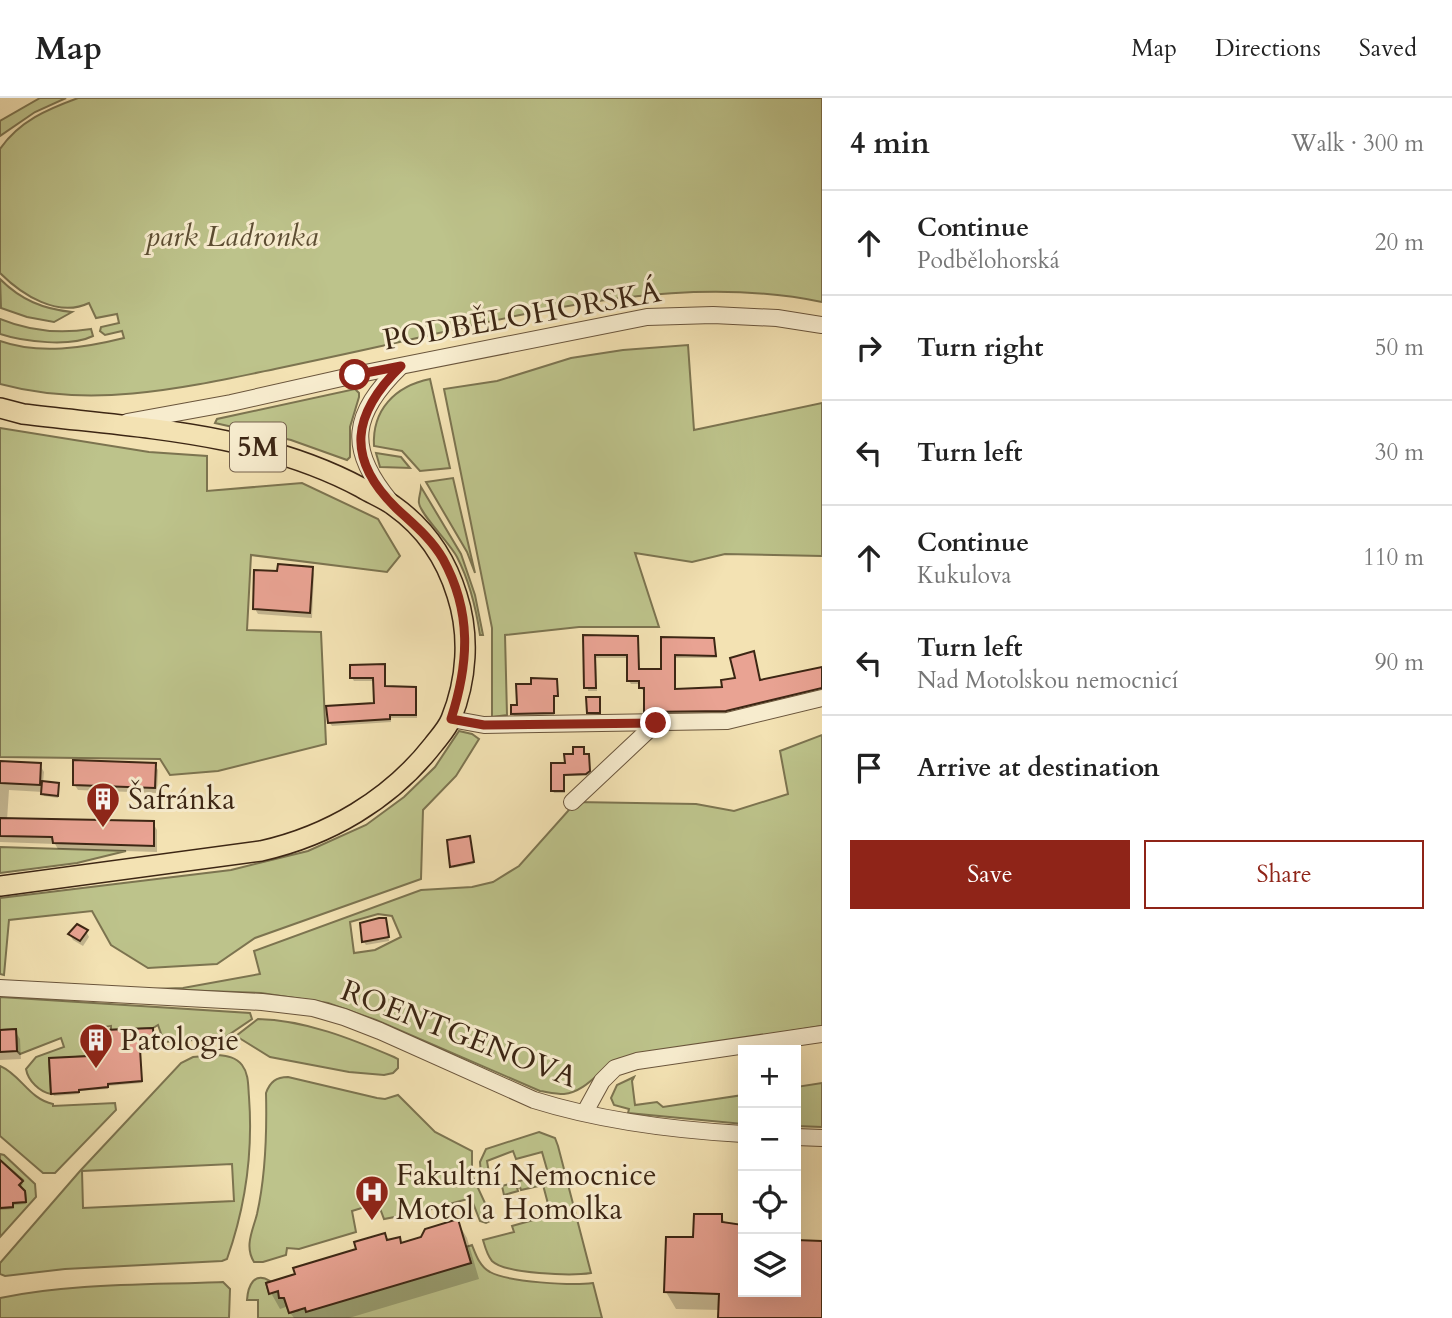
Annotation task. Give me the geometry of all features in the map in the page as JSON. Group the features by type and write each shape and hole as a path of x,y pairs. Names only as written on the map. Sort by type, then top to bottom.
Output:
{"main road":[{"name":"5M","path":"0,408 23,414 187,433 244,443 319,467 394,506 420,529 435,547 451,577 460,606 466,647 464,669 451,719 415,768 390,790 322,833 290,845 261,851 145,869 0,886"}],"street":[{"name":"PODBĚLOHORSKÁ","path":"110,425 231,403 647,317 713,315 777,318 822,325"},
{"path":"394,506 374,482 361,455 360,431 382,384 401,366"},
{"path":"451,719 484,725 727,721 822,698"},
{"path":"572,802 656,723"},
{"name":"ROENTGENOVA","path":"0,988 262,1002 313,1008 380,1031 534,1100 678,1129 738,1134"},
{"name":"ROENTGENOVA","path":"584,1112 602,1081 615,1068 637,1061 822,1034"},
{"path":"801,1137 822,1138"}],"green space":[{"path":"40,98 66,98 35,112 0,136 0,121"},
{"name":"park Ladronka","path":"78,98 822,98 822,302 773,294 675,293 526,314 172,389 69,395 0,384 0,341 46,349 93,345 124,338 122,331 105,335 100,331 101,327 119,323 117,314 96,318 89,303 65,308 41,302 0,273 0,149 25,123"},
{"path":"0,279 16,293 33,302 51,309 72,312 54,322 1,308"},
{"path":"0,319 45,330 91,329 93,336 60,342 22,339 0,334"},
{"path":"688,345 694,430 822,403 822,556 725,554 692,562 635,553 659,627 579,627 505,635 507,715 492,717 492,628 444,389 497,381 571,358 623,350"},
{"path":"430,379 450,468 420,471 402,451 374,446 374,433 382,411 396,394 417,382"},
{"path":"355,389 359,397 350,427 350,457 347,460 291,440 215,423 217,419"},
{"path":"0,428 149,452 207,456 207,491 302,483 378,519 400,556 387,572 251,555 247,630 321,632 326,744 218,771 170,775 160,759 0,757"},
{"path":"376,453 401,457 410,468 380,467"},
{"path":"453,478 475,573 467,552 426,482"},
{"path":"421,487 461,554 475,595 483,635 480,635 472,595 457,557 421,508"},
{"path":"459,731 479,739 456,776 423,810 421,879 255,938 217,964 148,968 111,945 92,911 9,920 4,975 0,974 0,898 231,870 308,851 366,825 404,797 435,767"},
{"path":"822,735 822,1026 618,1059 586,1085 561,1094 540,1091 376,1020 328,1003 261,993 152,989 183,988 260,974 254,951 421,890 472,887 493,882 519,866 576,802 696,804 734,811 788,794 780,751","holes":["378,914 392,916 401,937 375,950 354,953 350,922"]},
{"path":"0,847 126,851 77,863 0,873"},
{"path":"0,997 250,1013 252,1019 224,1038 164,1042 158,1025 153,1028 111,1030 111,1026 104,1027 105,1051 89,1052 89,1056 49,1059 51,1094 35,1085 26,1069 36,1057 64,1047 61,1038 20,1054 17,1051 16,1029 0,1030"},
{"path":"258,1019 293,1023 345,1037 398,1059 398,1068 393,1073 384,1075 349,1072 270,1057 236,1036"},
{"path":"228,1056 240,1062 248,1080 249,1159 239,1220 227,1259 65,1269 5,1276 0,1274 0,1263 80,1171 181,1063 193,1057","holes":["232,1164 234,1201 83,1208 82,1171"]},
{"path":"0,1066 53,1106 115,1103 116,1110 55,1173 43,1173 0,1136"},
{"path":"288,1077 377,1098 385,1099 398,1095 435,1132 472,1151 472,1175 491,1216 490,1221 480,1221 471,1198 384,1219 378,1203 352,1211 356,1232 299,1249 287,1248 286,1255 254,1262 249,1244 264,1169 266,1093 274,1081"},
{"path":"634,1077 632,1081 635,1105 657,1102 663,1107 738,1096 738,1124 628,1113 629,1109 614,1105 611,1098 617,1085"},
{"path":"822,1083 822,1127 801,1126 801,1086"},
{"path":"539,1132 555,1138 558,1146 591,1273 555,1274 510,1269 492,1261 486,1251 483,1240 514,1232 512,1226 551,1215 543,1185 521,1190 520,1187 517,1188 518,1191 504,1195 502,1186 548,1173 542,1152 516,1159 513,1151 487,1161 489,1173 481,1175 480,1162 486,1149"},
{"path":"0,1154 35,1184 36,1197 0,1237 0,1208 13,1207 13,1203 26,1201 25,1191 19,1185 23,1180 0,1160"},
{"path":"472,1245 484,1267 499,1275 540,1282 593,1283 602,1318 258,1318 258,1300 247,1300 253,1282 264,1278 270,1281 266,1283 269,1293 278,1291 284,1298 289,1313 299,1310 296,1301 471,1263 466,1247"},
{"path":"223,1282 230,1289 229,1318 0,1318 0,1298 27,1293 111,1286"}],"building":[{"path":"278,564 313,567 310,613 253,609 254,570 277,571"},
{"path":"583,635 638,636 639,669 661,669 661,637 714,638 716,656 675,655 675,689 722,687 721,680 735,678 730,658 754,651 760,680 822,667 822,688 726,711 644,712 644,688 639,688 639,681 627,681 627,655 595,655 596,688 584,688"},
{"path":"385,664 385,686 416,687 416,715 390,715 390,719 328,723 326,706 374,703 373,678 350,678 350,665"},
{"path":"531,678 557,679 558,696 554,696 554,713 511,714 511,705 517,705 516,684 531,684"},
{"path":"586,697 600,697 600,713 587,713"},
{"path":"573,747 584,747 584,754 589,754 590,771 586,774 564,775 564,791 551,791 551,763 565,763 564,754 573,754"},
{"path":"73,760 156,763 155,788 73,785"},
{"path":"0,761 41,763 40,785 0,783"},
{"path":"42,781 59,783 58,796 41,794"},
{"name":"Šafránka","path":"0,818 154,821 154,846 53,843 52,837 0,836"},
{"path":"470,836 474,862 450,867 447,840"},
{"path":"386,918 389,937 362,942 360,923"},
{"path":"77,924 88,930 80,941 68,934"},
{"name":"Patologie","path":"153,1028 154,1049 140,1049 142,1081 51,1094 49,1058 89,1056 89,1052 105,1051 104,1030"},
{"path":"16,1029 17,1051 0,1052 0,1030"},
{"path":"0,1160 23,1181 19,1185 25,1191 26,1202 0,1208"},
{"path":"694,1214 722,1214 722,1222 738,1224 738,1297 801,1297 801,1240 822,1241 822,1318 718,1318 719,1294 664,1292 666,1237 693,1237"},
{"path":"458,1219 471,1263 306,1312 305,1308 289,1313 284,1298 279,1298 278,1291 269,1294 266,1283 295,1274 293,1268 356,1249 354,1242 385,1233 387,1240 400,1237 401,1243 421,1237 425,1229"}],"place":[{"name":"Šafránka","path":"103,829"},
{"name":"Patologie","path":"96,1070"},
{"name":"Fakultní Nemocnice Motol a Homolka","path":"372,1222"}],"route":[{"path":"355,375 401,366 382,384 369,407 360,431 361,455 374,482 435,547 454,586 464,625 466,647 464,669 451,719 484,725 656,723"}]}
